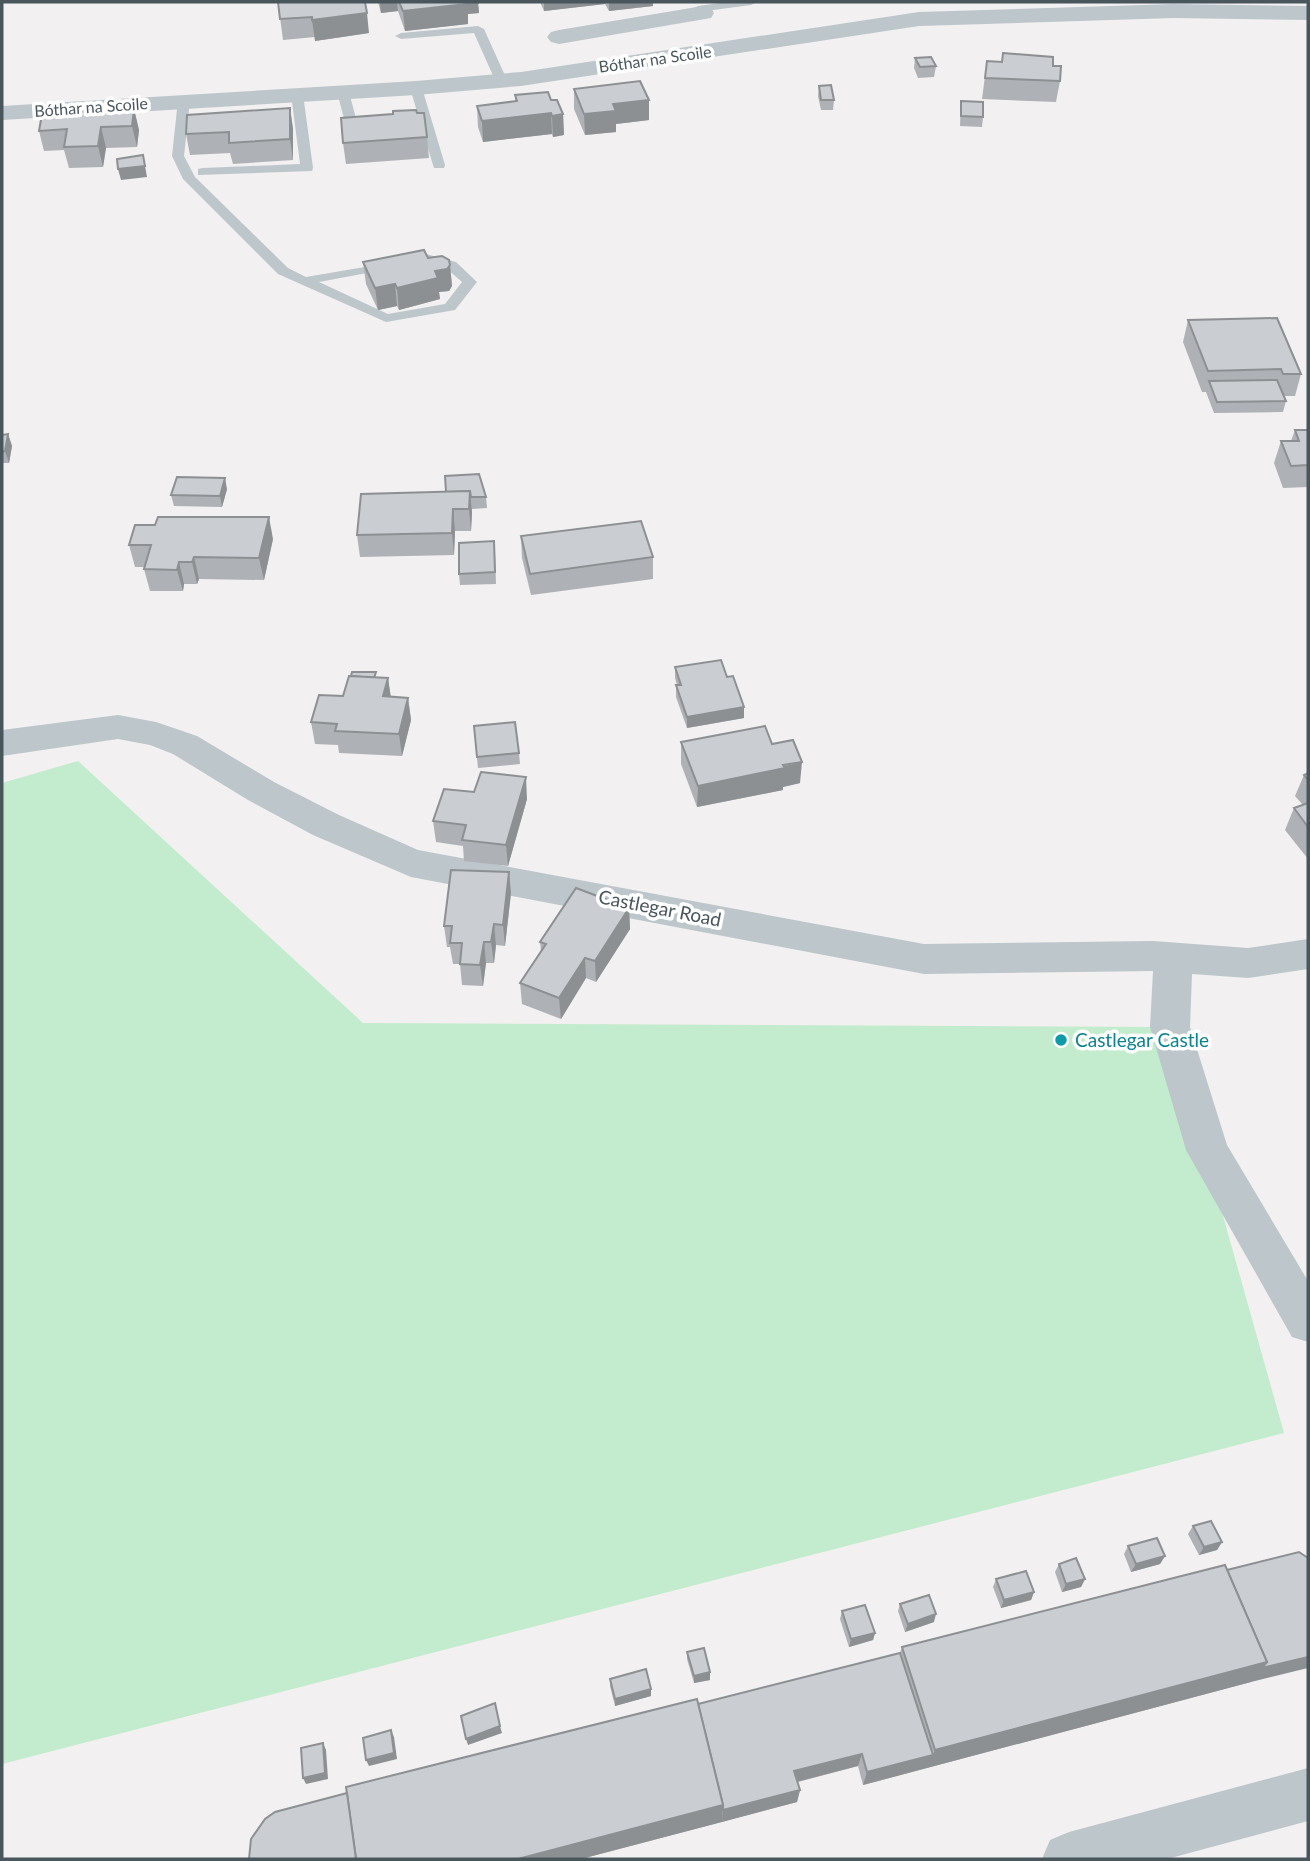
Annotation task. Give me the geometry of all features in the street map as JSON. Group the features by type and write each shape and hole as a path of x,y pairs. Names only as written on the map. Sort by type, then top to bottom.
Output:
{"street":[{"path":"559,37 697,8 736,47"},
{"name":"Bóthar na Scoile","path":"2,113 133,113 298,94 416,88 501,80 919,19 1174,11 1308,13"},
{"name":"Castlegar Road","path":"2,744 89,729 118,727 156,734 185,745 261,791 326,825 411,863 925,959 1172,957 1248,963 1308,954"},
{"path":"1172,957 1170,1027 1207,1150 1308,1322"},
{"path":"1069,1859 1308,1794"}],"lane":[{"path":"697,8 751,2"},
{"path":"401,36 478,29 501,80"},
{"path":"416,88 439,166"},
{"path":"343,92 354,130 382,128"},
{"path":"204,172 307,167 295,123 298,94"},
{"path":"191,106 178,156 189,179 283,271 386,318 450,307 470,282 451,265 425,258 305,281"}],"green space":[{"path":"78,761 363,1023 1170,1027 1284,1433 2,1764 2,783"}],"building":[{"path":"278,2 365,2 367,13 312,20 312,17 280,19"},
{"path":"399,2 466,2 467,4 403,11"},
{"path":"1003,53 1053,57 1053,66 1061,66 1060,81 985,78 987,61 1002,62"},
{"path":"931,57 936,66 920,67 915,58"},
{"path":"640,81 649,100 613,104 616,111 584,114 574,89"},
{"path":"831,85 834,100 821,100 819,86"},
{"path":"548,92 551,100 557,100 563,114 482,121 477,106 517,101 515,95"},
{"path":"961,101 983,102 983,117 961,116"},
{"path":"290,108 290,139 229,143 229,132 186,134 187,115"},
{"path":"134,109 132,126 101,127 98,146 64,147 67,129 39,131 42,114"},
{"path":"416,110 417,113 424,113 427,137 343,143 341,118"},
{"path":"143,155 145,166 118,169 117,159"},
{"path":"424,250 428,258 442,256 449,260 450,265 447,269 435,271 438,278 397,288 395,284 375,288 363,262"},
{"path":"1277,318 1301,374 1283,374 1281,369 1208,371 1188,320"},
{"path":"1277,380 1286,401 1217,402 1209,381"},
{"path":"1295,430 1308,430 1308,465 1291,466 1281,441 1299,441"},
{"path":"8,434 5,451 2,452 2,435"},
{"path":"479,474 486,497 471,497 470,491 446,492 445,476"},
{"path":"177,477 225,478 220,496 171,495"},
{"path":"470,491 469,509 453,509 452,533 357,535 361,494"},
{"path":"158,517 269,517 259,558 194,557 192,562 179,562 177,570 144,569 151,545 129,545 135,525 155,525"},
{"path":"641,521 653,557 530,574 521,536"},
{"path":"494,541 495,572 459,574 459,543"},
{"path":"721,660 727,677 733,676 744,707 687,717 676,685 681,685 675,667"},
{"path":"352,672 376,672 374,678 351,676"},
{"path":"349,676 388,678 383,696 408,698 399,734 335,731 337,724 311,722 319,695 343,696"},
{"path":"515,722 519,753 477,757 474,726"},
{"path":"765,726 772,744 793,740 802,762 698,786 681,742"},
{"path":"481,772 526,777 506,845 462,840 466,825 433,821 444,789 474,792"},
{"path":"1308,803 1308,827 1294,808"},
{"path":"451,870 509,872 503,925 494,924 491,942 484,942 480,965 460,964 462,943 450,943 452,926 444,926"},
{"path":"576,888 629,908 595,961 585,958 559,998 520,983 546,944 540,942"},
{"path":"1211,1521 1222,1542 1204,1547 1193,1526"},
{"path":"1157,1538 1165,1556 1136,1564 1128,1546"},
{"path":"1299,1552 1308,1558 1308,1657 1262,1668 1267,1662 1227,1570"},
{"path":"1076,1558 1085,1579 1066,1584 1059,1564"},
{"path":"1225,1565 1267,1662 935,1750 902,1647"},
{"path":"1026,1571 1034,1592 1004,1600 996,1579"},
{"path":"929,1595 936,1614 908,1624 900,1604"},
{"path":"865,1605 875,1633 851,1639 842,1611"},
{"path":"704,1648 710,1672 694,1676 687,1652"},
{"path":"900,1653 933,1755 867,1772 862,1754 794,1771 800,1790 723,1810 698,1704"},
{"path":"646,1669 651,1689 615,1699 610,1679"},
{"path":"697,1699 723,1805 518,1859 356,1859 346,1787"},
{"path":"495,1703 500,1726 466,1739 461,1716"},
{"path":"391,1730 394,1753 366,1760 363,1738"},
{"path":"323,1743 325,1773 303,1778 301,1748"},
{"path":"347,1793 356,1859 249,1859 251,1839 265,1819 275,1812"}],"place":[{"name":"Castlegar Castle","path":"1061,1040"}]}
